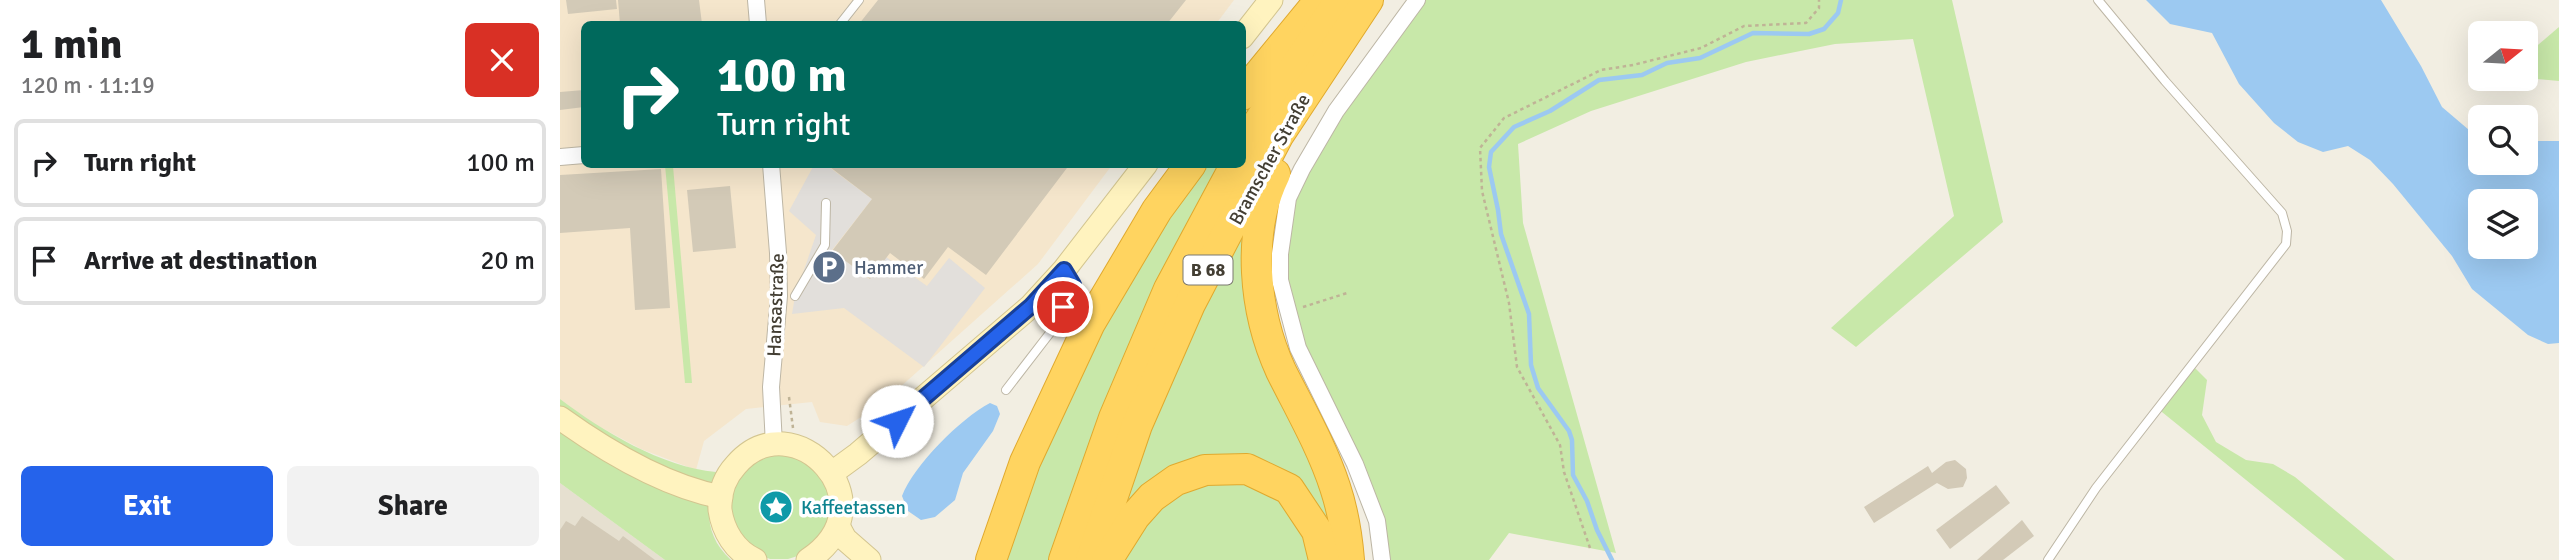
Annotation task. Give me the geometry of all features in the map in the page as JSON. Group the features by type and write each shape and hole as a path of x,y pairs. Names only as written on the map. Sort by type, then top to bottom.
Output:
{"highway":[{"path":"1246,90 1320,0"},
{"path":"1246,145 1340,0"},
{"name":"Bramscher Straße","path":"1091,560 1137,425 1190,304 1278,136 1368,0"},
{"path":"1307,92 1291,144 1268,188 1258,227 1257,273 1265,324 1280,368 1303,412 1335,486 1346,527 1349,560"},
{"path":"991,560 1025,462 1090,323 1157,210 1188,168"},
{"name":"B 68","path":"1064,560 1114,418 1169,289 1234,168"},
{"path":"1107,560 1135,516 1152,498 1176,480 1205,470 1236,469 1247,469 1289,489 1317,531 1324,560"}],"main road":[{"path":"1246,32 1271,0"},
{"path":"832,473 859,454 1031,306 1064,270 1143,168"},
{"path":"560,418 656,476 721,497"},
{"path":"755,560 734,544 724,527 721,497 729,473 741,459 774,445 792,446 809,452 824,462 832,473 841,496 841,516 835,534 814,556"},
{"path":"838,526 845,539 869,560"},
{"path":"814,556 845,560"}],"street":[{"path":"756,0 758,21"},
{"path":"1382,560 1377,521 1355,464 1298,348 1280,280 1280,254 1287,198 1336,111 1417,0"},
{"path":"560,157 581,155"},
{"name":"Hansastraße","path":"771,168 779,296 771,387 774,445"}],"lane":[{"path":"842,21 859,0"},
{"path":"2048,560 2095,488 2286,244 2287,231 2282,213 2165,82 2098,0"},
{"path":"795,296 825,245 827,204"},
{"path":"1006,390 1053,329 1073,285 1064,270"}],"path":[{"path":"1590,548 1564,472 1560,445 1517,368 1509,303 1482,191 1480,148 1504,118 1601,70 1701,48 1744,26 1806,23 1819,8 1819,0"},
{"path":"1287,312 1347,293"}],"shaded area":[{"path":"560,0 1234,0 1218,21 581,21 581,168 1110,168 1038,264 880,405 847,426 820,422 812,402 746,409 704,441 696,470 641,449 589,421 560,399"},
{"name":"Hammer","path":"812,168 830,168 872,199 832,250 869,279 886,257 927,286 949,258 985,288 924,367 844,308 792,314 795,296 816,235 789,211"},
{"path":"560,483 665,560 560,560"}],"green space":[{"path":"1417,0 1952,0 2003,222 1856,347 1831,328 1954,216 1913,39 1835,44 1746,62 1591,111 1518,144 1523,223 1616,553 1509,533 1489,560 1382,560 1377,521 1298,348 1280,254 1302,169"},
{"path":"2559,27 2559,81 2538,79 2538,45"},
{"path":"1291,144 1268,188 1257,273 1349,560 1091,560 1137,425"},
{"path":"665,168 673,168 692,383 685,383"},
{"path":"1189,168 1235,168 1058,560 991,560 1025,462"},
{"path":"2191,364 2207,380 2202,415 2216,442 2246,460 2273,464 2295,477 2395,560 2345,560 2157,408"},
{"path":"560,399 634,446 675,463 716,472 710,496 709,519 715,540 731,560 665,560 560,483"},
{"path":"792,454 827,478 832,523 804,554 788,559 770,559 752,552 731,526 728,492 735,479 758,457"}],"water":[{"path":"2146,0 2381,0 2442,107 2468,129 2468,175 2538,175 2538,141 2559,141 2559,343 2548,344 2528,335 2472,289 2452,256 2370,160 2348,146 2323,152 2298,142 2274,123 2239,84 2212,33 2170,24"},
{"path":"990,403 997,406 1000,414 993,431 963,473 955,500 935,517 921,520 908,511 902,496 908,484 927,457 952,431"}],"building":[{"path":"566,0 616,0 617,9 568,14"},
{"path":"618,0 699,0 702,21 620,21"},
{"path":"878,0 1186,0 1169,21 861,21"},
{"path":"581,90 581,107 560,110 560,92"},
{"path":"831,168 1067,168 986,275 948,247 924,279 890,253 870,279 832,251 872,199"},
{"path":"661,169 670,308 635,310 630,228 560,233 560,175"},
{"path":"730,186 736,248 693,252 687,190"},
{"path":"1955,460 1966,469 1967,478 1963,487 1948,489 1937,483 1874,523 1864,507 1928,466 1932,473 1946,462"},
{"path":"1996,485 2010,503 1950,549 1936,530"},
{"path":"582,516 619,541 623,536 655,560 560,560 560,530 566,521 575,526"},
{"path":"2022,520 2034,536 2003,560 1977,560"}],"waterway":[{"path":"1612,560 1573,475 1572,440 1569,431 1538,388 1531,365 1529,314 1501,234 1489,167 1491,152 1514,127 1550,111 1599,80 1642,75 1667,63 1700,58 1753,33 1809,34 1824,29 1838,13 1841,0"}],"place":[{"name":"Hammer","path":"829,267"},
{"name":"Kaffeetassen","path":"776,507"}],"route":[{"path":"897,421 1031,306 1064,270 1073,285 1063,307"}]}
